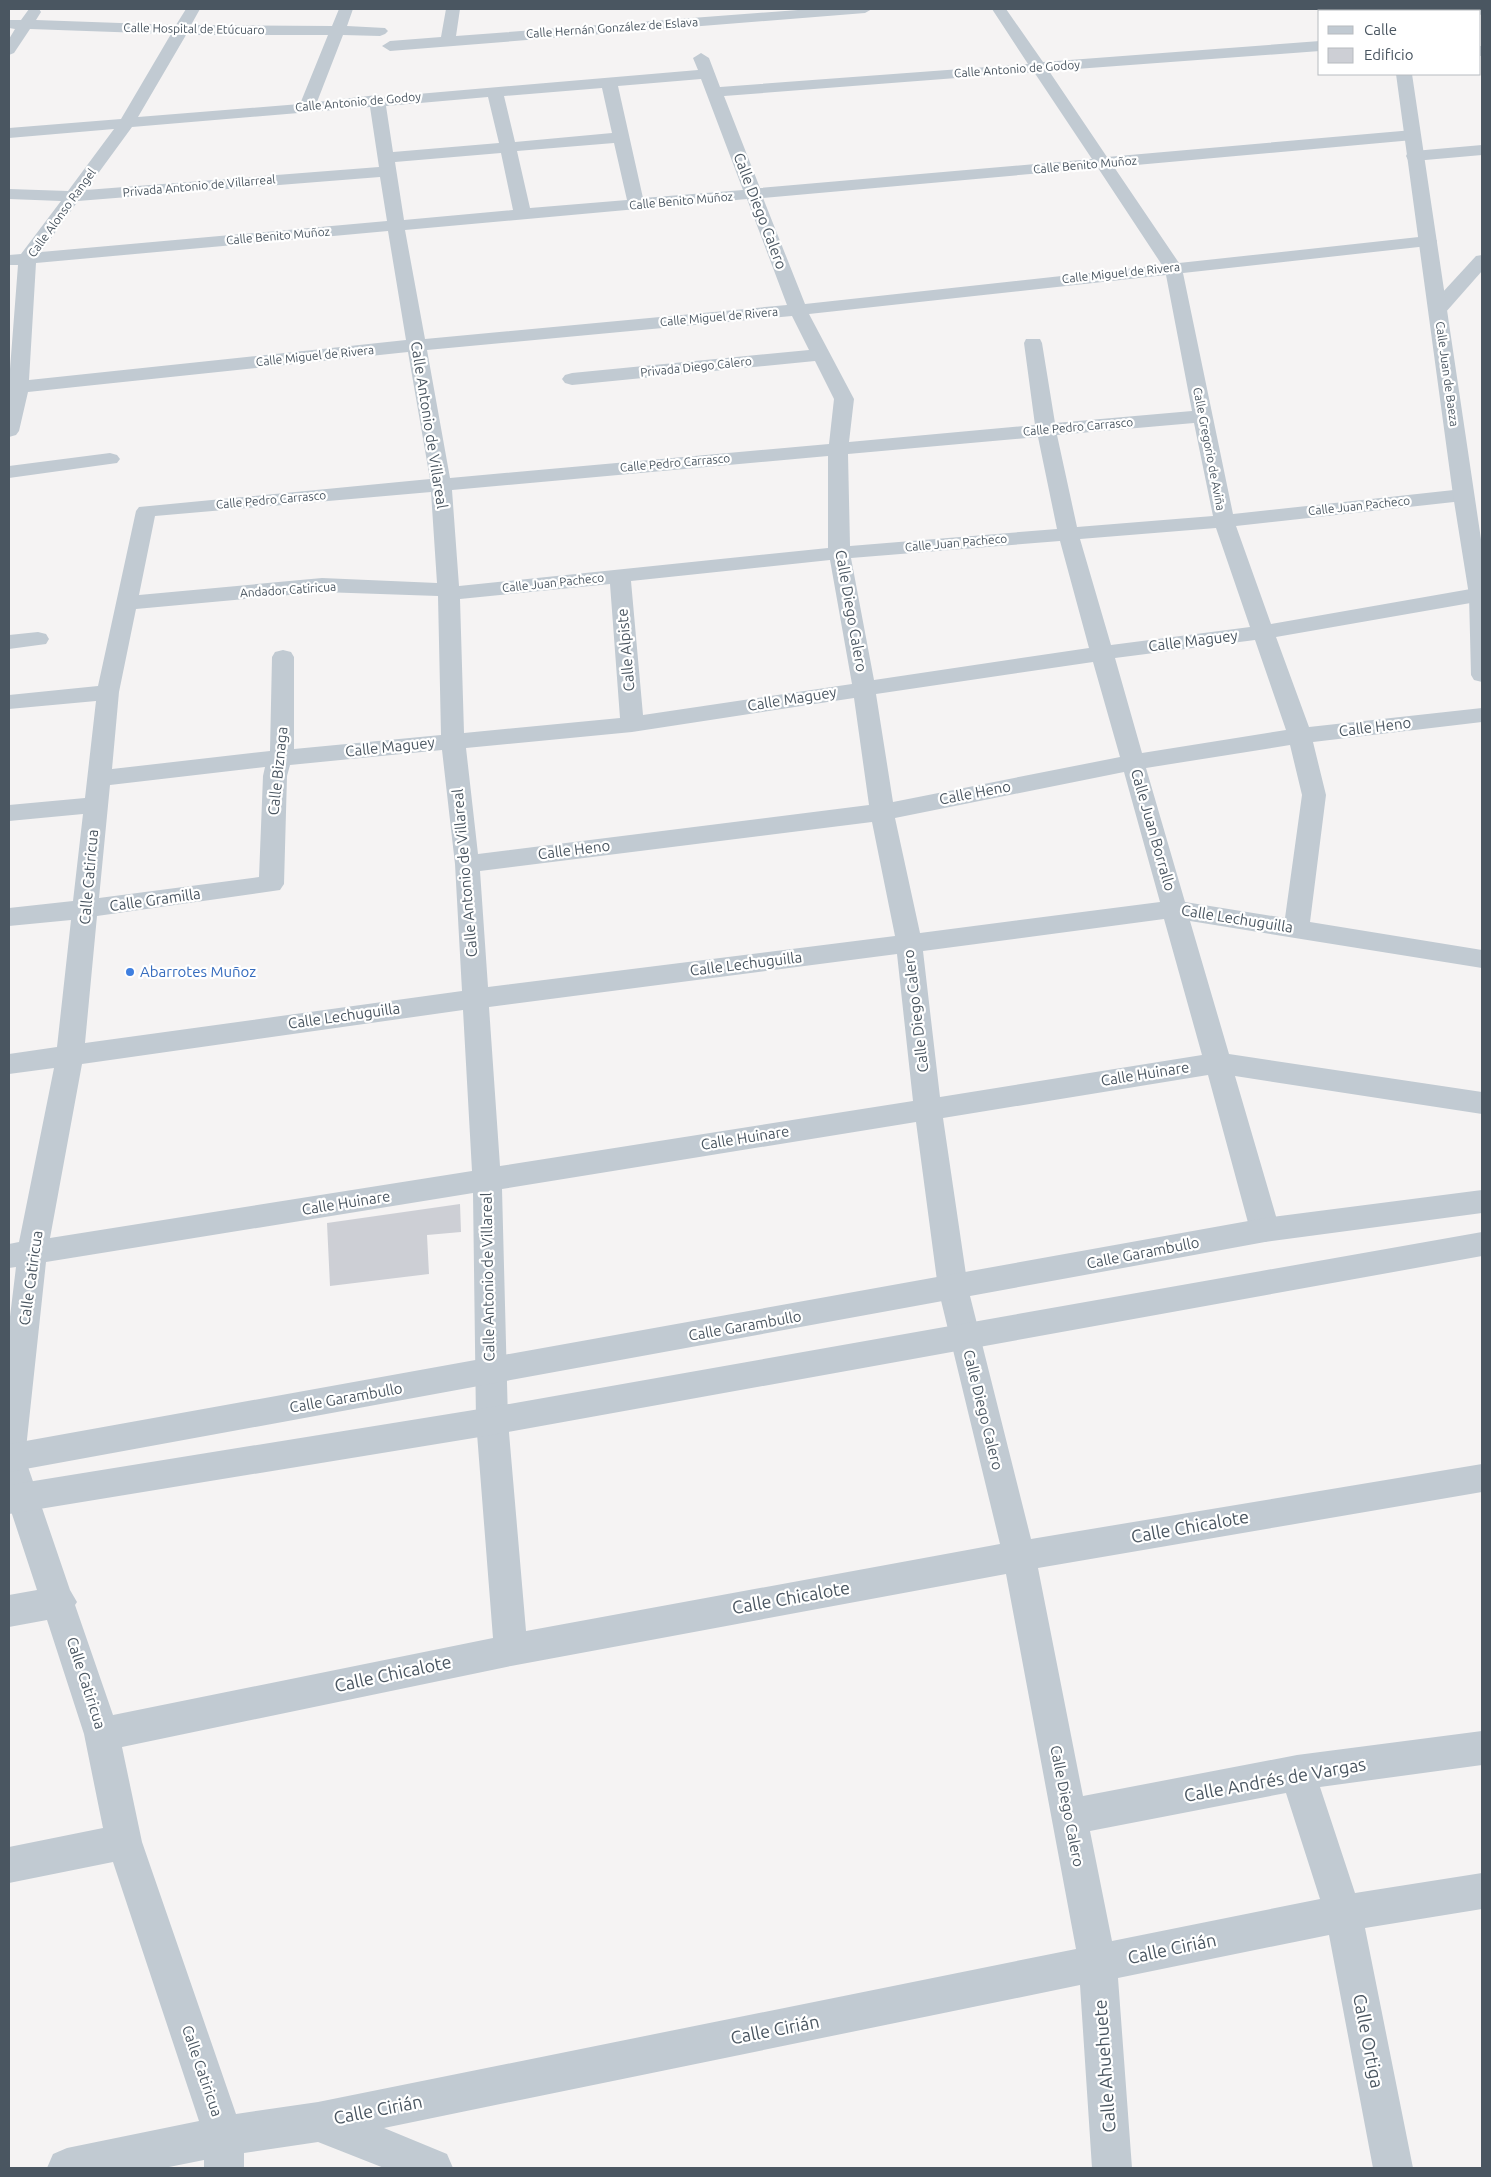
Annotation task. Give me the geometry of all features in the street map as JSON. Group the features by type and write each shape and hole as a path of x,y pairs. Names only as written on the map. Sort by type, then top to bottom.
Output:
{"street":[{"path":"9,50 36,9"},
{"name":"Calle Alonso Rangel","path":"9,431 14,388 18,259 75,196 127,123 193,9"},
{"path":"307,106 346,9"},
{"path":"448,41 453,9"},
{"name":"Calle Hernán González de Eslava","path":"390,46 448,41 586,23 725,14 865,9"},
{"name":"Calle Gregorio de Aviña","path":"999,9 1173,267 1224,521 1300,736 1314,795 1296,928"},
{"name":"Calle Hospital de Etúcuaro","path":"9,24 182,30 380,31"},
{"name":"Calle Antonio de Godoy","path":"715,92 1318,46"},
{"path":"701,58 708,74"},
{"name":"Calle Antonio de Godoy","path":"9,133 377,100 708,74"},
{"name":"Calle Diego Calero","path":"708,74 798,310 844,400 838,448 839,552 864,688 882,812 909,943 928,1109 953,1288 1019,1556 1098,1964"},
{"name":"Calle Juan de Baeza","path":"1404,75 1413,135 1414,156 1471,502 1481,595 1482,675"},
{"path":"609,82 636,204"},
{"path":"496,91 523,214"},
{"name":"Calle Antonio de Villareal","path":"377,100 396,226 441,485 449,592 453,741 467,864 474,999 487,1180 492,1422 511,1650"},
{"name":"Calle Benito Muñoz","path":"18,259 1413,135"},
{"name":"Privada Antonio de Villarreal","path":"9,194 75,196 387,164 508,147 621,137"},
{"path":"1414,156 1482,150"},
{"name":"Calle Miguel de Rivera","path":"14,388 416,345 798,310 1173,267 1428,241"},
{"path":"1438,309 1482,260"},
{"name":"Calle Juan Borrallo","path":"1033,342 1046,430 1068,533 1265,1230"},
{"name":"Privada Diego Calero","path":"572,379 820,355"},
{"name":"Calle Pedro Carrasco","path":"146,511 1203,416"},
{"path":"9,472 110,459"},
{"name":"Calle Juan Pacheco","path":"449,592 620,576 839,552 1471,502"},
{"name":"Calle Catiricua","path":"146,511 108,692 70,1054 21,1255 9,1458 15,1499 60,1602 102,1734 124,1842 224,2152"},
{"name":"Calle Alpiste","path":"620,576 632,724"},
{"name":"Andador Catiricua","path":"127,603 322,585 449,592"},
{"name":"Calle Maguey","path":"98,778 280,758 632,724 1103,652 1263,632 1481,595"},
{"path":"9,642 38,639"},
{"name":"Calle Biznaga","path":"271,884 275,776 283,746 283,657"},
{"path":"9,702 108,692"},
{"name":"Calle Heno","path":"467,864 882,812 1134,762 1300,736 1482,715"},
{"path":"9,813 96,805"},
{"name":"Calle Gramilla","path":"9,917 86,910 271,884"},
{"name":"Calle Lechuguilla","path":"9,1064 474,999 1175,909 1482,959"},
{"name":"Calle Huinare","path":"21,1255 1218,1063 1482,1104"},
{"name":"Calle Garambullo","path":"9,1458 1265,1230 1482,1201"},
{"path":"15,1499 492,1422 1482,1244"},
{"name":"Calle Chicalote","path":"102,1734 511,1650 1019,1556 1482,1478"},
{"path":"9,1611 60,1602"},
{"name":"Calle Andrés de Vargas","path":"1069,1817 1297,1774 1482,1748"},
{"name":"Calle Ortiga","path":"1297,1774 1343,1913 1393,2168"},
{"path":"9,1865 124,1842"},
{"name":"Calle Cirián","path":"67,2168 224,2152 318,2122 1343,1913 1482,1891"},
{"name":"Calle Ahuehuete","path":"1098,1964 1112,2168"},
{"path":"318,2122 433,2168"}],"building":[{"path":"460,1204 461,1232 427,1235 429,1274 330,1286 327,1223"}],"place":[{"name":"Abarrotes Muñoz","path":"130,972"}]}
